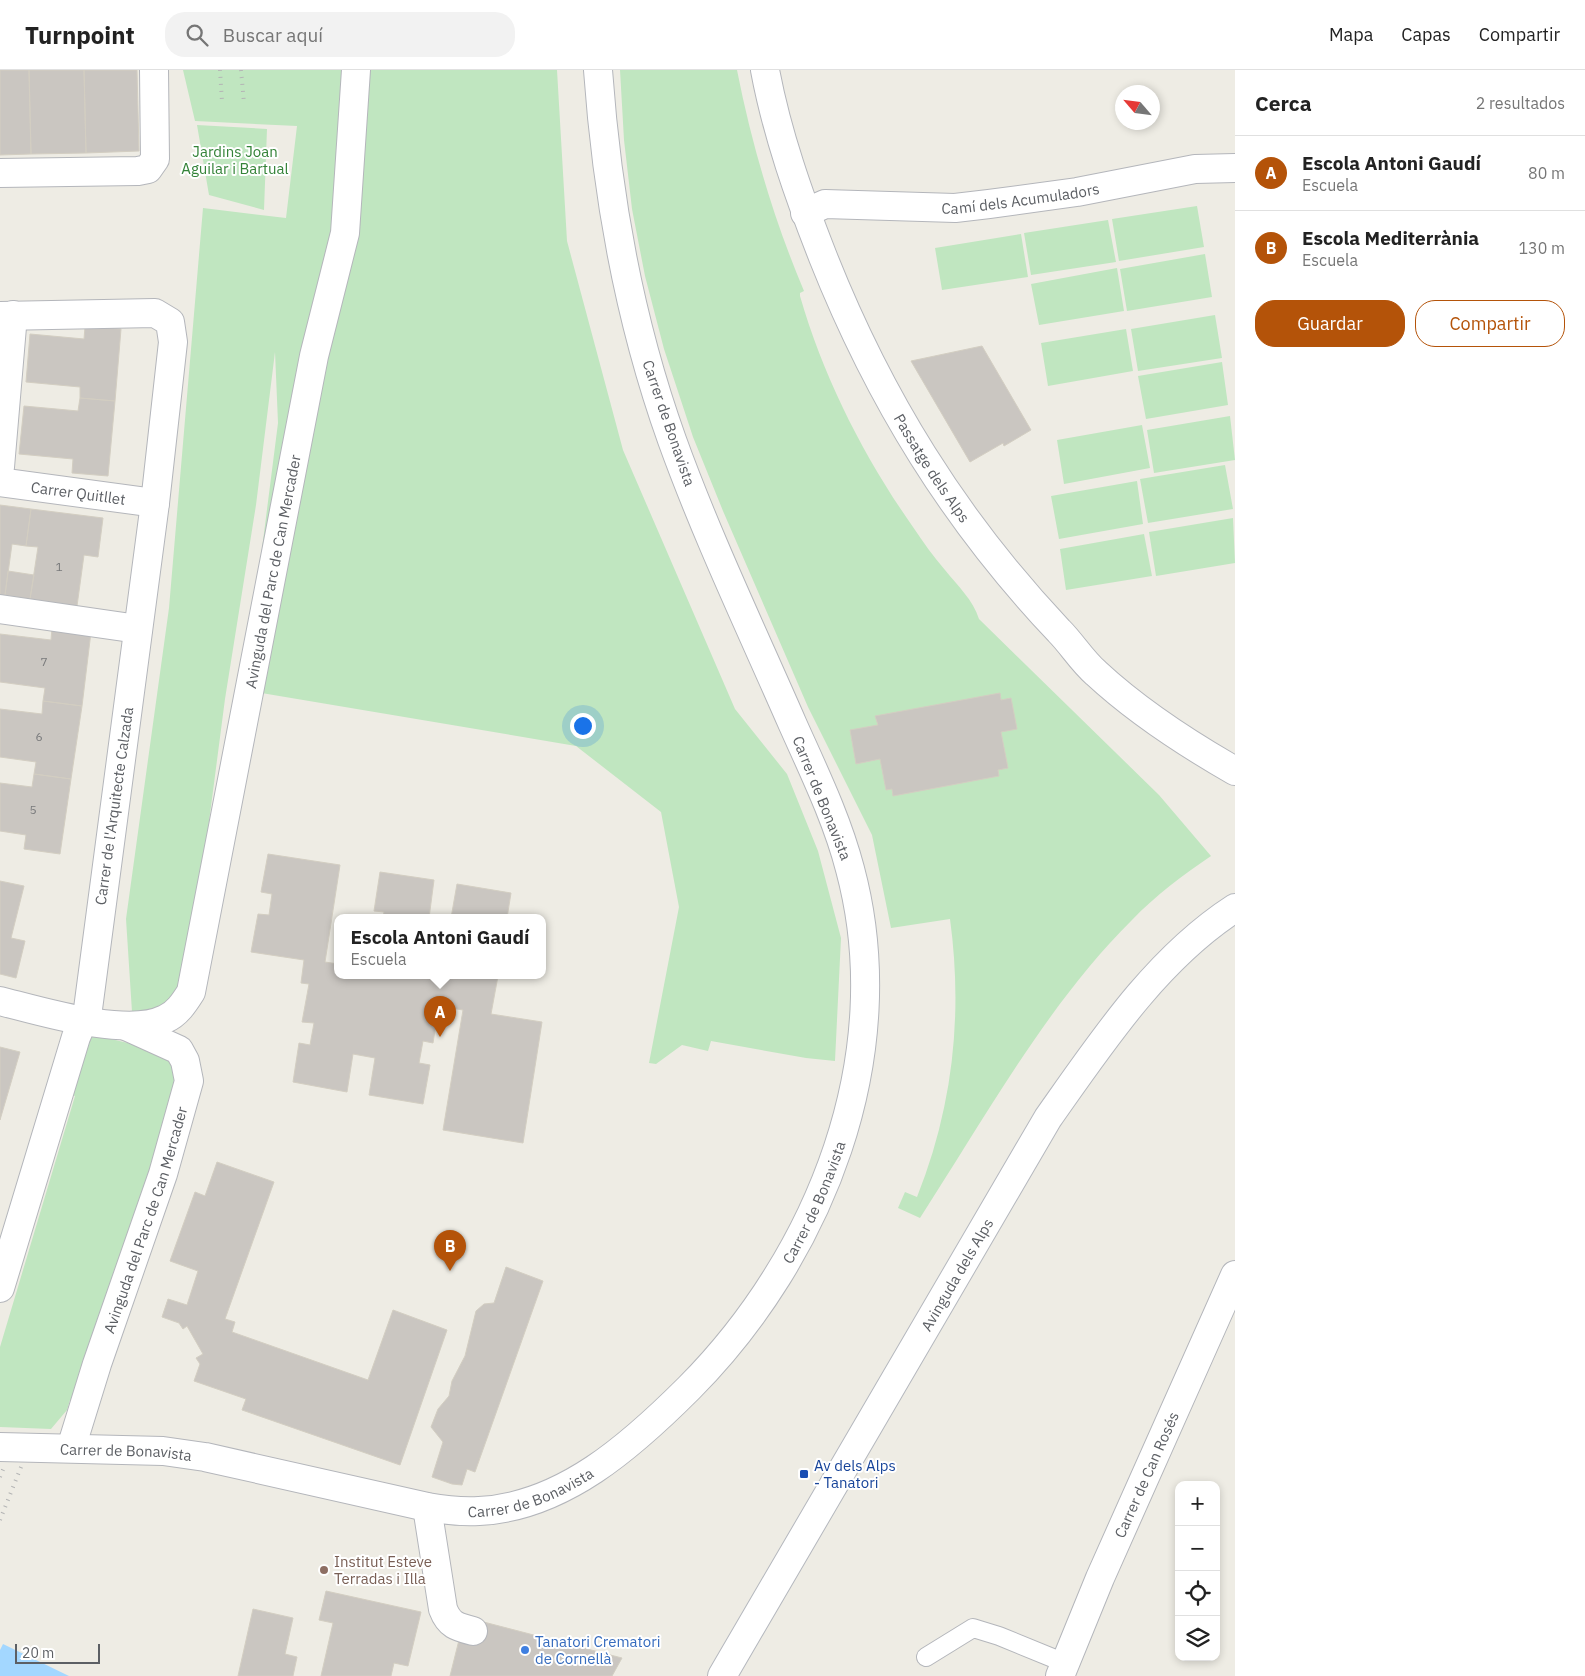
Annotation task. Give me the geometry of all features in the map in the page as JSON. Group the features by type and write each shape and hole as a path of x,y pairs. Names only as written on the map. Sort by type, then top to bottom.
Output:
{"street":[{"path":"0,173 138,172 148,169 155,159 154,70"},
{"name":"Avinguda del Parc de Can Mercader","path":"0,1001 84,1021 122,1025 164,1020 177,1012 191,992 195,980 314,356 345,234 356,70"},
{"name":"Carrer de Bonavista","path":"0,1447 163,1451 205,1456 427,1507 478,1512 504,1508 556,1492 584,1477 617,1452 682,1395 719,1358 749,1320 777,1276 821,1193 844,1131 858,1074 865,1021 866,973 862,923 850,868 830,811 673,442 633,313 618,245 611,199 598,70"},
{"name":"Passatge dels Alps","path":"764,70 782,140 805,212 855,334 923,458 975,534 1010,578 1095,672 1177,737 1235,771"},
{"name":"Camí dels Acumuladors","path":"805,212 825,204 964,207 1077,192 1195,169 1235,168"},
{"name":"Carrer de l'Arquitecte Calzada","path":"0,1288 76,1037 88,1009 155,503 173,342 170,322 164,316 155,313 7,316"},
{"path":"0,466 7,316"},
{"name":"Carrer Quitllet","path":"0,482 155,503"},
{"path":"0,609 138,629"},
{"name":"Avinguda dels Alps","path":"722,1676 1048,1118 1106,1038 1166,966 1207,929 1235,908"},
{"name":"Avinguda del Parc de Can Mercader","path":"71,1448 97,1364 163,1174 189,1081 185,1061 179,1050 122,1025"},
{"name":"Carrer de Can Rosés","path":"1062,1669 1104,1569 1235,1275"},
{"path":"427,1507 443,1609 447,1620 453,1625 473,1631"}],"lane":[{"path":"926,1657 972,1628 999,1636 1062,1669"}],"green space":[{"path":"183,70 557,70 567,241 623,450 735,709 787,774 818,851 841,938 835,1061 806,1058 711,1041 708,1051 682,1045 656,1064 649,1063 679,907 661,812 576,746 244,690 278,423 275,352 256,505 225,699 192,952 179,994 149,1014 132,1012 126,919 169,608 203,208 286,218 297,126 195,121"},
{"path":"620,70 737,70 765,182 783,237 804,291 800,293 800,296 810,327 833,387 878,473 924,544 969,599 979,619 1159,795 1211,856 1190,870 1141,911 1101,953 1072,988 1018,1063 920,1218 898,1208 905,1192 917,1197 939,1129 947,1095 955,1025 954,955 950,919 891,928 872,835 808,707 693,437 664,349 645,276 632,209 624,140"},
{"name":"Jardins Joan Aguilar i Bartual","path":"197,125 267,129 264,210 209,195"},
{"path":"1197,206 1204,247 1119,261 1112,219"},
{"path":"1108,220 1116,262 1031,275 1024,233"},
{"path":"1021,234 1028,277 942,290 935,248"},
{"path":"1205,254 1212,297 1127,311 1120,269"},
{"path":"1117,268 1124,311 1039,325 1031,284"},
{"path":"1215,315 1222,358 1138,371 1131,329"},
{"path":"1126,329 1133,371 1048,386 1041,343"},
{"path":"1222,362 1228,405 1146,419 1138,376"},
{"path":"1230,416 1235,460 1154,473 1147,430"},
{"path":"1142,425 1150,468 1064,484 1057,440"},
{"path":"1225,465 1233,509 1148,523 1140,479"},
{"path":"1137,481 1143,524 1059,539 1051,496"},
{"path":"1233,518 1235,563 1156,576 1149,532"},
{"path":"1144,534 1152,576 1066,590 1060,549"},
{"path":"94,1035 162,1051 175,1059 175,1099 73,1401 70,1400 67,1410 51,1429 0,1427 0,1347 75,1096 68,1094 87,1038"}],"water":[{"path":"3,1644 69,1676 0,1676 0,1650"}],"building":[{"path":"0,70 29,70 31,154 0,155"},
{"path":"29,70 84,70 86,153 31,154"},
{"path":"84,70 137,70 139,151 86,153"},
{"path":"85,327 121,329 115,401 80,398 80,387 26,382 30,334 84,339"},
{"path":"982,346 1031,430 1004,446 1003,443 970,462 911,361"},
{"path":"80,398 115,401 108,476 72,473 73,459 19,454 24,406 78,411"},
{"path":"0,505 31,509 26,546 12,544 5,595 0,595"},
{"path":"31,509 103,518 98,557 84,555 77,606 30,599 38,547 26,546"},
{"path":"8,571 34,575 30,599 5,595"},
{"path":"52,628 91,632 82,706 43,701 45,688 0,682 0,634 51,640"},
{"path":"1000,693 1001,700 1011,698 1017,729 1001,732 1008,768 998,770 999,776 893,796 892,789 886,790 880,759 856,764 850,730 878,725 875,716"},
{"path":"43,701 82,706 71,779 34,774 36,762 0,757 0,709 42,714"},
{"path":"34,774 71,779 60,854 24,849 26,835 0,831 0,783 32,787"},
{"path":"268,854 340,865 325,962 334,963 334,979 497,979 491,1014 542,1022 523,1143 443,1130 463,1010 439,1006 433,1043 423,1041 419,1063 430,1065 423,1104 369,1095 375,1058 353,1054 347,1092 293,1082 299,1043 310,1045 314,1023 302,1022 309,984 301,983 304,960 251,952 258,914 269,915 272,894 261,892"},
{"path":"380,872 434,880 430,914 384,914 384,912 374,911"},
{"path":"0,881 24,886 11,938 25,941 16,978 0,974"},
{"path":"457,884 511,893 508,914 452,914"},
{"path":"0,1047 20,1052 0,1120"},
{"path":"217,1162 274,1182 225,1319 235,1322 232,1332 368,1380 393,1310 447,1330 400,1465 242,1410 246,1399 194,1381 200,1364 196,1358 203,1354 187,1326 183,1329 179,1323 162,1317 168,1299 187,1305 198,1271 170,1261 195,1192 205,1196"},
{"path":"506,1267 543,1281 475,1472 467,1469 462,1485 452,1484 432,1477 443,1442 431,1427 438,1409 449,1396 452,1381 465,1356 476,1311 484,1304 494,1303"},
{"path":"326,1591 421,1612 408,1666 394,1663 391,1676 321,1676 333,1623 319,1620"},
{"path":"253,1609 293,1618 285,1654 297,1657 293,1676 238,1676"},
{"name":"Tanatori Crematori de Cornellà","path":"476,1620 622,1658 612,1676 450,1676 459,1640"}],"railway":[{"path":"220,70 222,102"},
{"path":"241,70 244,103"},
{"path":"0,1477 5,1465"},
{"path":"0,1520 21,1467"}],"place":[{"name":"Escola Antoni Gaudí","path":"440,1037"},
{"name":"Escola Mediterrània","path":"450,1271"},
{"name":"Av dels Alps - Tanatori","path":"804,1474"},
{"name":"Institut Esteve Terradas i Illa","path":"324,1570"},
{"name":"Tanatori Crematori de Cornellà","path":"525,1650"}]}
